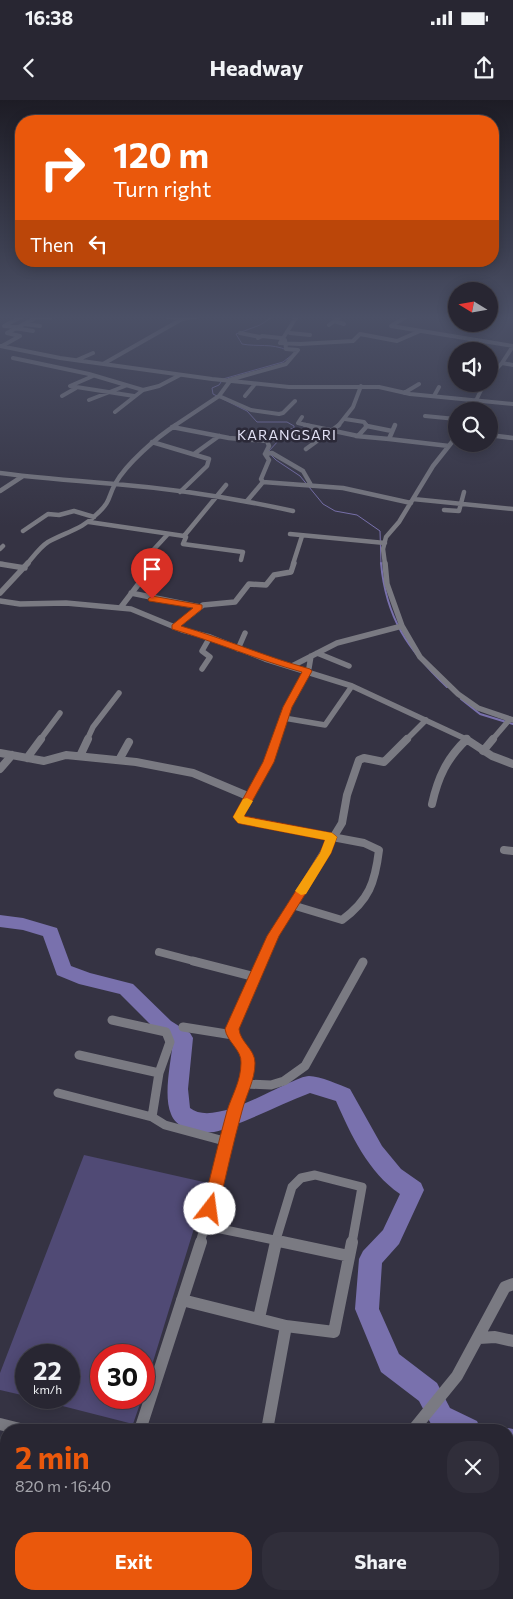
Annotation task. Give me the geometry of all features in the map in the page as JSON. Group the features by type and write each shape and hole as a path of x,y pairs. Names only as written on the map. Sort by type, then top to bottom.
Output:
{"street":[{"path":"70,386 134,396"},
{"path":"89,400 125,386 143,390"},
{"path":"116,412 143,390 157,386"},
{"path":"0,593 47,543 66,536 89,522 110,500 115,484 152,442 218,397 223,386"},
{"path":"245,396 253,386"},
{"path":"282,386 361,386 386,388 404,393 513,404"},
{"path":"306,449 333,432 345,420 354,406 361,386"},
{"path":"404,393 416,386"},
{"path":"434,396 439,387"},
{"path":"62,396 76,388"},
{"path":"476,400 480,392"},
{"path":"218,397 251,410 279,414 283,413 295,401"},
{"path":"425,416 448,418"},
{"path":"302,417 298,423 333,432 448,446"},
{"path":"345,420 364,422 367,426 392,431"},
{"path":"356,436 367,426"},
{"path":"389,439 394,426"},
{"path":"172,427 270,445 275,448 268,453"},
{"path":"270,445 273,436 292,437 315,427"},
{"path":"194,454 220,436"},
{"path":"498,436 513,439"},
{"path":"152,442 209,459 210,461 180,492"},
{"path":"290,534 381,542 412,501 433,466 448,447"},
{"path":"263,482 261,479 268,460 268,453"},
{"path":"268,453 303,471 309,485"},
{"path":"0,472 65,482 115,484 218,497 293,511"},
{"path":"0,492 23,476"},
{"path":"263,482 338,488 412,501 513,509"},
{"path":"247,501 263,482"},
{"path":"226,485 184,536 186,537 183,544 243,552 240,560"},
{"path":"333,496 338,488"},
{"path":"444,510 458,511 464,492"},
{"path":"23,530 48,514 59,516 74,511 94,517"},
{"path":"89,522 184,536"},
{"path":"144,560 168,534"},
{"path":"175,627 206,604 235,602 249,584 266,585 274,575 291,572 302,536"},
{"path":"381,542 387,584 397,627 420,657 458,694 484,712 509,721 483,751"},
{"path":"0,564 25,568"},
{"path":"121,607 146,573"},
{"path":"131,593 149,596 154,600 200,607"},
{"path":"0,602 20,604 66,603 121,607 175,627 210,637 238,649 352,686 467,739 492,756 513,764"},
{"path":"292,666 337,643 397,627"},
{"path":"238,649 245,633"},
{"path":"202,669 210,657 202,653 210,637"},
{"path":"314,655 349,666"},
{"path":"292,905 340,920 364,900 371,891 378,856 377,847 242,820 238,817 268,762 287,707 314,655"},
{"path":"284,718 325,725 352,686"},
{"path":"80,756 93,728 118,693"},
{"path":"27,758 60,713"},
{"path":"142,1424 206,1226 235,1109 245,1084 249,1061 233,1035 232,1029 273,936 342,823 347,795 358,760 364,758 384,762 426,720"},
{"path":"432,804 442,766 448,756 467,739"},
{"path":"119,760 129,742"},
{"path":"0,752 49,761 66,755 119,760 193,773 250,797"},
{"path":"0,769 12,755"},
{"path":"504,850 513,851"},
{"path":"159,952 255,977"},
{"path":"245,1084 271,1085 284,1081 305,1066 363,962"},
{"path":"112,1020 166,1032 170,1042 159,1073 152,1117"},
{"path":"183,1027 233,1035"},
{"path":"79,1054 159,1073"},
{"path":"58,1093 152,1117 165,1125 229,1137"},
{"path":"182,1300 286,1326 334,1332 362,1187 315,1175 301,1178 292,1188 276,1241 259,1318"},
{"path":"206,1226 349,1256"},
{"path":"417,1424 444,1395 479,1338 505,1287 513,1284"},
{"path":"268,1424 286,1326"},
{"path":"479,1338 495,1337 513,1341"}],"shaded area":[{"path":"84,1155 208,1183 155,1355 155,1344 90,1344 90,1409 138,1409 133,1424 74,1409 80,1409 80,1344 15,1344 15,1393 0,1390 0,1373"}],"waterway":[{"path":"217,386 212,388 213,394 247,411 257,422 287,422 294,426 294,428 277,433 280,439 268,452 276,460 300,476 323,504 335,511 357,515 380,531 381,564"},
{"path":"381,563 388,600 401,632 421,660 447,687"},
{"path":"461,699 480,714 513,724"},
{"path":"0,921 23,924 51,932 63,970 86,979 126,989 164,1026 183,1038 178,1089 180,1112 192,1122 214,1123 249,1111 274,1098 309,1084 343,1095 374,1153 393,1176 413,1190 391,1237 371,1259 367,1309 390,1363 428,1392 441,1417 456,1424"}],"slow traffic":[{"path":"247,801 238,817 239,819 332,837 325,853 301,891"}],"district":[{"name":"KARANGSARI","path":"287,434"}],"route":[{"path":"152,599 200,607 175,627 210,637 265,659 307,671 287,707 268,762 238,817 242,820 332,837 325,853 273,936 232,1029 233,1035 249,1061 245,1084 235,1109 210,1209"}]}
